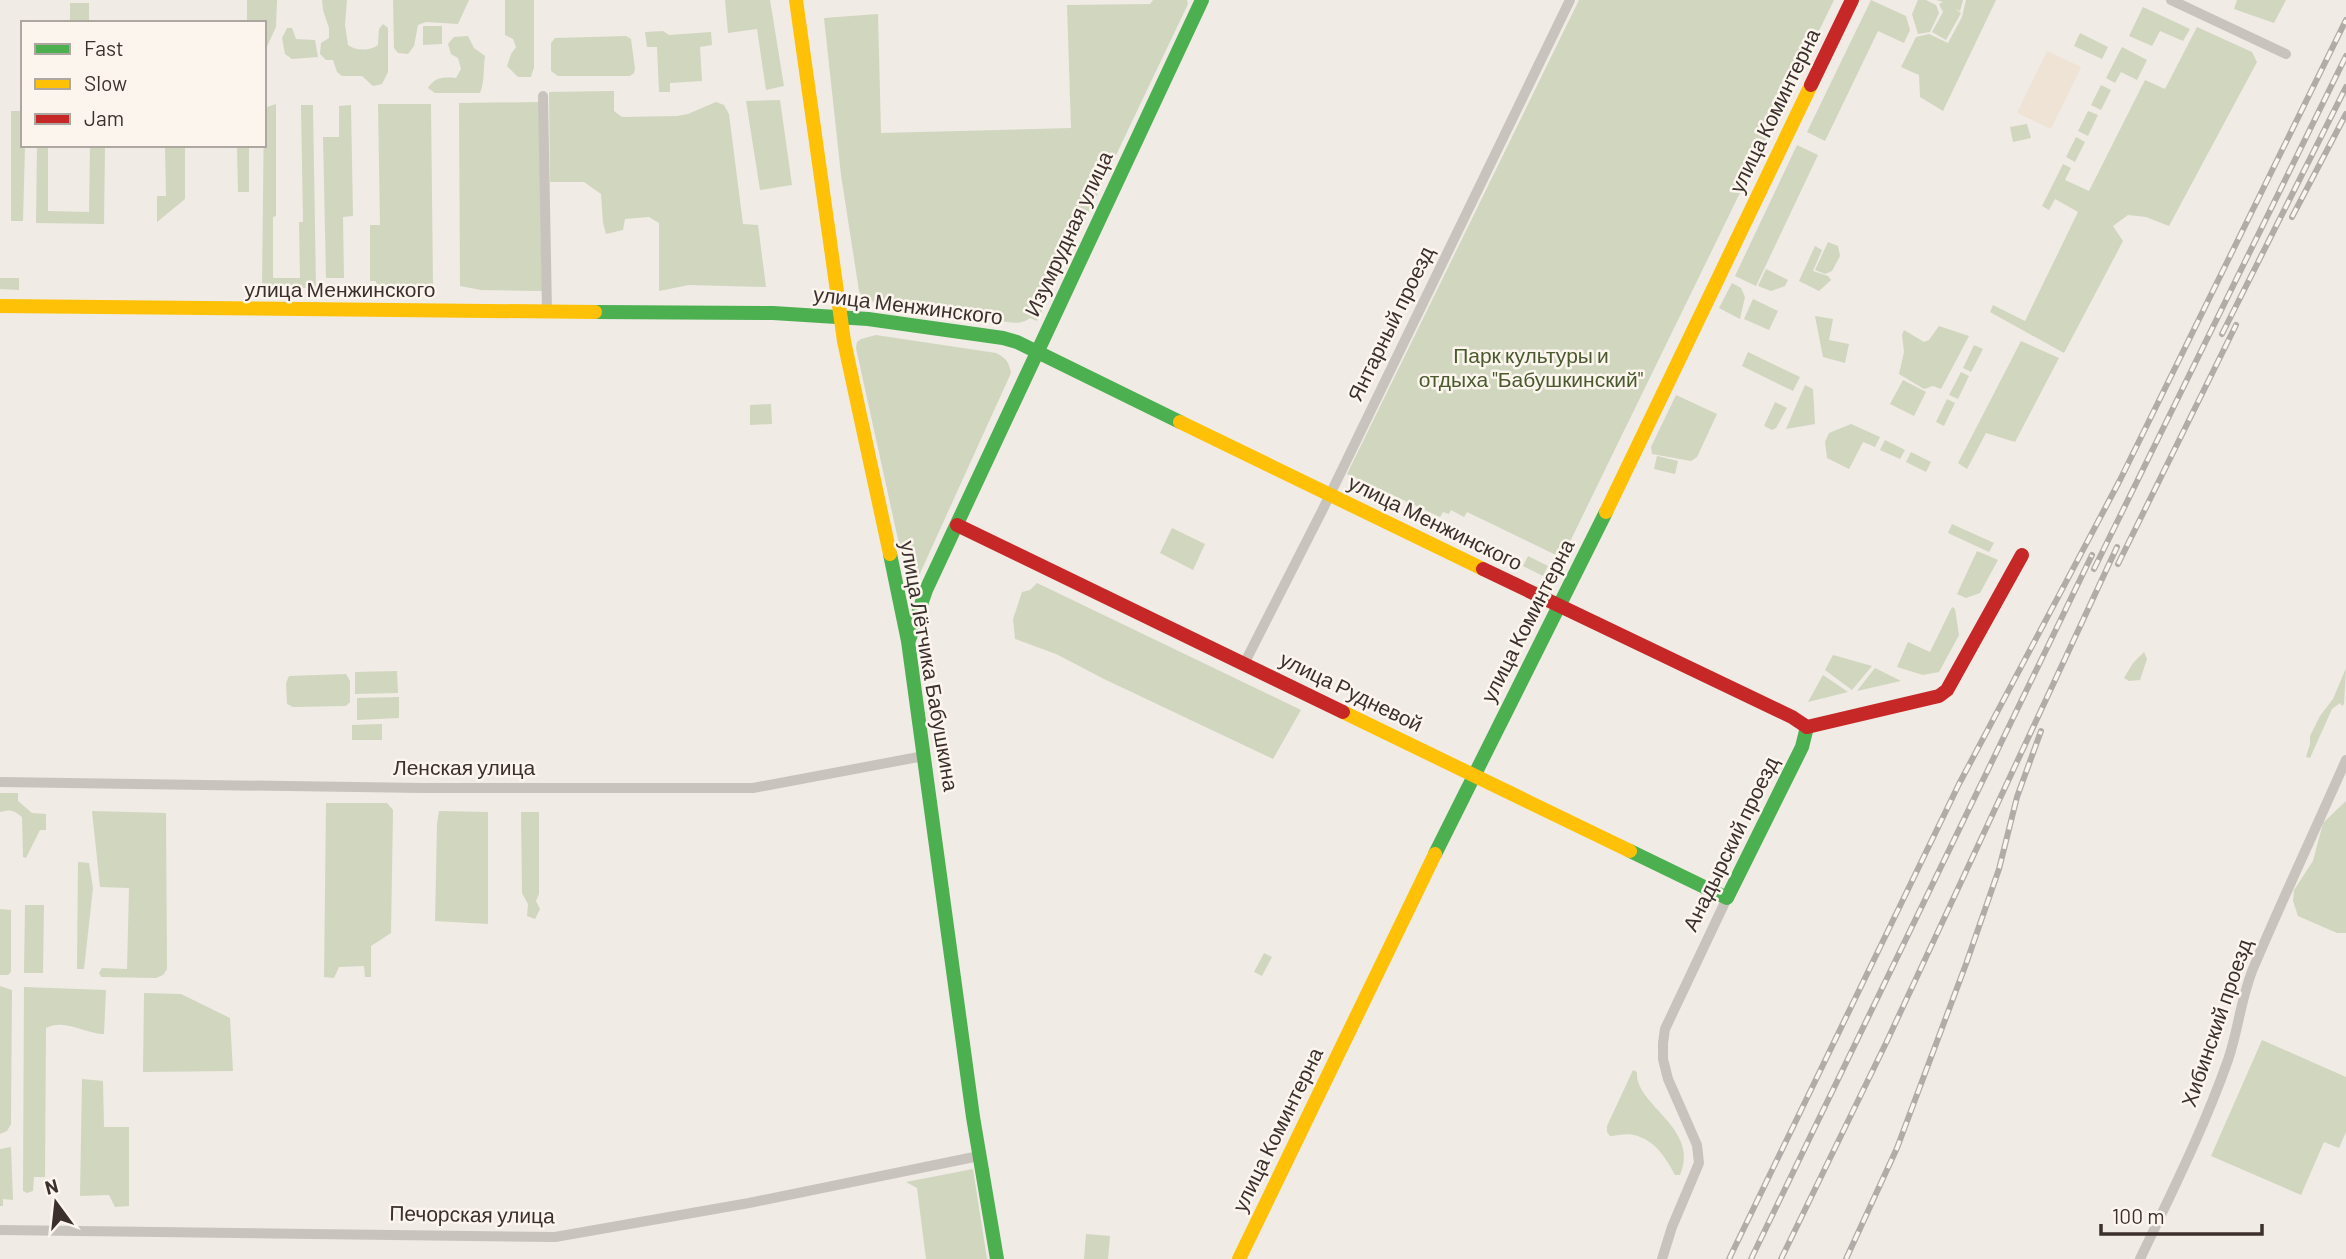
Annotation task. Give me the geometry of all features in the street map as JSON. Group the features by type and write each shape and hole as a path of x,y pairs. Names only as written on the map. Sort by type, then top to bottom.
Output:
{"street":[{"name":"улица Лётчика Бабушкина","path":"796,0 841,317 908,641 979,1156 997,1259"},
{"name":"Изумрудная улица","path":"908,641 926,590 1202,0"},
{"name":"Янтарный проезд","path":"1244,664 1330,495 1570,0"},
{"name":"улица Коминтерна","path":"1239,1259 1475,775 1573,582 1852,0"},
{"path":"2171,0 2287,54"},
{"path":"543,96 547,312"},
{"name":"улица Менжинского","path":"0,306 766,313 841,317 1003,338 1558,607 1792,717 1807,727"},
{"name":"улица Рудневой","path":"957,524 1727,898"},
{"path":"1807,727 1939,696 1947,690 2022,555"},
{"name":"Анадырский проезд","path":"1662,1259 1700,1156 1668,1079 1663,1059 1665,1029 1802,747 1807,727"},
{"name":"Ленская улица","path":"0,782 421,788 753,788 924,756"},
{"name":"Хибинский проезд","path":"2140,1259 2189,1156 2227,1062 2241,1004 2255,964 2346,760"},
{"name":"Печорская улица","path":"0,1230 555,1237 749,1203 979,1156"}],"green space":[{"path":"247,0 277,0 276,27 266,49 266,21 247,21"},
{"path":"322,0 347,0 345,25 348,45 351,47 363,50 375,47 378,45 379,29 383,24 388,28 388,72 382,84 373,86 362,76 342,76 337,72 333,60 326,60 320,54 321,43 329,38"},
{"path":"393,0 469,0 458,24 426,22 418,25 414,46 408,54 398,53 394,48"},
{"path":"505,0 534,0 534,67 531,77 518,77 507,66 516,47 513,39 505,35"},
{"path":"725,0 770,0 784,86 766,90 757,29 728,33"},
{"path":"1153,0 1187,0 1188,4 1037,321 1030,318 1023,322 1005,322 959,307 869,301 862,297 841,175 824,18 878,14 881,133 1071,128 1067,5 1150,4"},
{"name":"Парк культуры и отдыха \"Бабушкинский\"","path":"1579,0 1834,0 1562,558 1467,512 1464,517 1451,510 1449,514 1443,512 1440,517 1347,474"},
{"path":"1871,0 1906,16 1910,30 1904,43 1878,31 1825,141 1807,132"},
{"path":"1918,0 1926,0 1936,5 1939,13 1930,32 1918,34 1912,14"},
{"path":"1936,0 1963,0 1960,11 1955,9 1961,13 1946,40 1932,32 1943,12 1939,4 1943,2"},
{"path":"1966,0 1996,0 1943,111 1920,97 1919,75 1901,67 1916,37 1929,34 1948,43 1962,17"},
{"path":"2237,0 2286,0 2274,23 2234,9"},
{"path":"70,3 89,3 89,21 70,21"},
{"path":"2143,7 2190,29 2183,41 2160,31 2152,46 2129,36"},
{"path":"423,26 442,26 442,44 423,45"},
{"path":"2197,27 2252,52 2257,62 2169,226 2146,217 2128,215 2113,226 2123,241 2064,353 1990,312 1993,305 2025,321 2078,212 2055,199 2049,210 2042,206 2063,164 2071,168 2065,180 2089,191 2145,80 2165,89"},
{"path":"287,28 292,28 296,39 315,40 318,57 292,59 285,54 282,38"},
{"path":"663,31 669,35 711,32 712,45 700,47 702,81 670,83 670,92 659,92 657,47 647,47 645,32"},
{"path":"2080,33 2108,47 2102,59 2074,46"},
{"path":"468,36 474,48 485,56 480,93 435,93 428,88 434,82 443,78 456,78 461,69 458,58 451,54 448,44 454,37"},
{"path":"626,36 631,39 635,69 630,76 558,76 551,71 551,43 555,38"},
{"path":"2122,47 2147,60 2137,80 2121,72 2115,83 2106,78"},
{"path":"2101,85 2111,90 2101,110 2091,105"},
{"path":"614,91 614,111 622,117 677,116 716,102 724,105 729,114 743,224 758,225 766,287 689,285 659,291 659,223 649,217 625,219 623,230 606,234 601,194 584,182 550,182 549,92"},
{"path":"780,100 792,185 760,190 746,101"},
{"path":"540,102 542,291 481,290 460,286 459,103"},
{"path":"276,104 273,278 300,278 299,222 303,222 301,105 313,105 316,288 262,288 266,107"},
{"path":"378,104 431,104 433,285 376,286 376,281 370,281 370,225 380,225"},
{"path":"351,105 353,216 343,217 344,278 326,278 323,137 339,137 339,106"},
{"path":"11,111 21,111 21,147 25,147 23,221 11,221"},
{"path":"2088,111 2098,115 2088,136 2078,131"},
{"path":"2027,124 2031,138 2013,142 2010,127"},
{"path":"2076,137 2085,142 2075,162 2066,157"},
{"path":"1797,145 1818,155 1756,286 1735,276"},
{"path":"37,147 48,147 48,211 89,212 90,147 105,147 104,224 36,223"},
{"path":"165,147 185,147 185,199 157,222 157,196 166,196"},
{"path":"237,147 249,147 249,192 238,192"},
{"path":"1828,242 1838,246 1840,256 1832,271 1825,274 1815,270"},
{"path":"1815,246 1822,250 1813,271 1828,276 1831,280 1819,291 1799,281"},
{"path":"1766,269 1788,280 1785,286 1771,291 1758,286"},
{"path":"0,278 19,278 19,290 0,289"},
{"path":"1732,283 1741,288 1745,297 1740,319 1719,308"},
{"path":"1753,299 1778,311 1769,330 1744,319"},
{"path":"1815,316 1833,319 1829,340 1849,344 1845,363 1823,357"},
{"path":"1939,326 1969,336 1941,389 1933,386 1924,389 1899,374 1904,352 1902,335 1904,330 1924,342 1929,340"},
{"path":"876,335 996,353 1006,361 1011,373 917,580 910,587 856,348 861,339"},
{"path":"2021,341 2059,358 2015,442 1986,433 1967,469 1958,463"},
{"path":"1974,345 1983,349 1971,372 1963,368"},
{"path":"1748,352 1800,377 1793,391 1742,366"},
{"path":"1961,372 1969,376 1958,399 1949,395"},
{"path":"1903,380 1926,392 1914,416 1890,404"},
{"path":"1805,385 1813,389 1815,424 1786,429"},
{"path":"1676,395 1717,414 1697,457 1691,461 1652,454 1651,447"},
{"path":"1947,399 1955,403 1944,426 1936,422"},
{"path":"1775,402 1787,408 1776,428 1772,430 1764,426"},
{"path":"771,404 772,424 750,425 750,405"},
{"path":"1851,424 1880,437 1875,447 1863,442 1849,469 1827,458 1825,442 1829,433"},
{"path":"1885,440 1905,450 1900,459 1880,450"},
{"path":"1911,452 1931,462 1926,472 1906,462"},
{"path":"1657,456 1678,461 1675,474 1654,469"},
{"path":"1952,524 1994,543 1989,552 1948,533"},
{"path":"1172,528 1205,544 1193,570 1160,553"},
{"path":"1977,551 1998,560 1980,593 1966,598 1957,594"},
{"path":"1528,556 1548,566 1543,576 1523,566"},
{"path":"1037,583 1301,710 1273,759 1056,654 1015,639 1013,619 1022,592 1030,590"},
{"path":"1952,607 1955,609 1959,635 1939,672 1923,675 1897,667 1908,642 1930,652"},
{"path":"2144,652 2147,659 2140,680 2129,681 2124,678 2133,663"},
{"path":"1833,655 1872,666 1852,690 1825,670"},
{"path":"1875,668 1901,681 1857,691"},
{"path":"2346,668 2344,704 2342,706 2340,703 2332,709 2310,758 2306,757 2310,736 2333,699"},
{"path":"397,671 398,693 355,694 355,672"},
{"path":"346,674 350,681 350,702 346,706 293,707 287,704 286,683 289,676"},
{"path":"1823,675 1848,692 1808,702"},
{"path":"399,697 399,718 357,720 357,698"},
{"path":"382,724 382,740 352,740 352,725"},
{"path":"0,793 18,793 18,801 32,813 46,814 46,830 40,830 26,858 23,857 22,817 12,811 0,812"},
{"path":"2346,801 2346,933 2337,933 2298,916 2293,901 2294,890 2313,861 2323,823"},
{"path":"326,803 387,803 393,810 391,933 371,946 371,977 365,977 364,966 339,967 334,978 324,977"},
{"path":"92,811 166,813 167,969 163,975 156,978 101,977 99,973 102,968 127,969 129,888 100,887"},
{"path":"439,811 488,812 488,924 435,921"},
{"path":"521,812 539,812 539,894 536,901 540,909 535,919 527,916 528,904 522,893"},
{"path":"78,862 89,863 93,888 84,969 77,969"},
{"path":"25,905 44,905 43,973 24,973"},
{"path":"0,909 11,910 11,972 8,975 0,975"},
{"path":"1264,953 1272,957 1262,976 1254,972"},
{"path":"0,986 12,990 11,1124 7,1131 0,1134"},
{"path":"24,987 106,990 104,1034 60,1025 46,1028 45,1177 34,1177 33,1191 27,1193 23,1191"},
{"path":"144,993 181,994 230,1018 233,1071 143,1072"},
{"path":"2262,1040 2346,1077 2346,1132 2339,1148 2324,1142 2301,1195 2211,1156"},
{"path":"1633,1070 1637,1072 1645,1095 1675,1130 1682,1144 1684,1158 1680,1175 1675,1175 1664,1156 1648,1141 1631,1134 1610,1136 1607,1132 1607,1126"},
{"path":"82,1079 103,1081 104,1127 129,1127 129,1206 115,1207 109,1195 80,1196"},
{"path":"11,1147 13,1200 3,1199 3,1206 0,1206 0,1149"},
{"path":"973,1169 987,1259 926,1259 917,1188 906,1182"},
{"path":"1086,1234 1110,1236 1108,1259 1084,1259"}],"shaded area":[{"path":"2047,51 2081,67 2051,129 2017,113"}],"railway":[{"path":"1729,1259 1959,784 2120,480 2346,20"},
{"path":"2094,569 2346,56"},
{"path":"2222,334 2346,87"},
{"path":"2292,217 2346,114"},
{"path":"2118,564 2236,325"},
{"path":"1781,1259 1887,1041 2117,547"},
{"path":"1751,1259 2092,555"},
{"path":"1846,1259 1897,1148 1966,964 1999,869 2017,797 2041,731"}],"traffic: fast":[{"path":"909,640 926,590 1202,0"},
{"path":"595,312 773,313 868,319 1003,338 1017,342 1180,422"},
{"path":"1435,854 1606,512"},
{"path":"890,554 908,641 973,1117 997,1259"},
{"path":"1630,851 1727,898 1802,747 1807,727"}],"traffic: slow":[{"path":"796,0 844,341 890,554"},
{"path":"1606,512 1811,85"},
{"path":"0,306 595,312"},
{"path":"1180,422 1483,569"},
{"path":"1343,712 1630,851"},
{"path":"1239,1259 1435,854"}],"traffic: jam":[{"path":"1811,85 1852,0"},
{"path":"957,525 1343,712"},
{"path":"1807,727 1939,696 1947,690 2022,555"},
{"path":"1483,569 1792,717 1807,727"}]}
